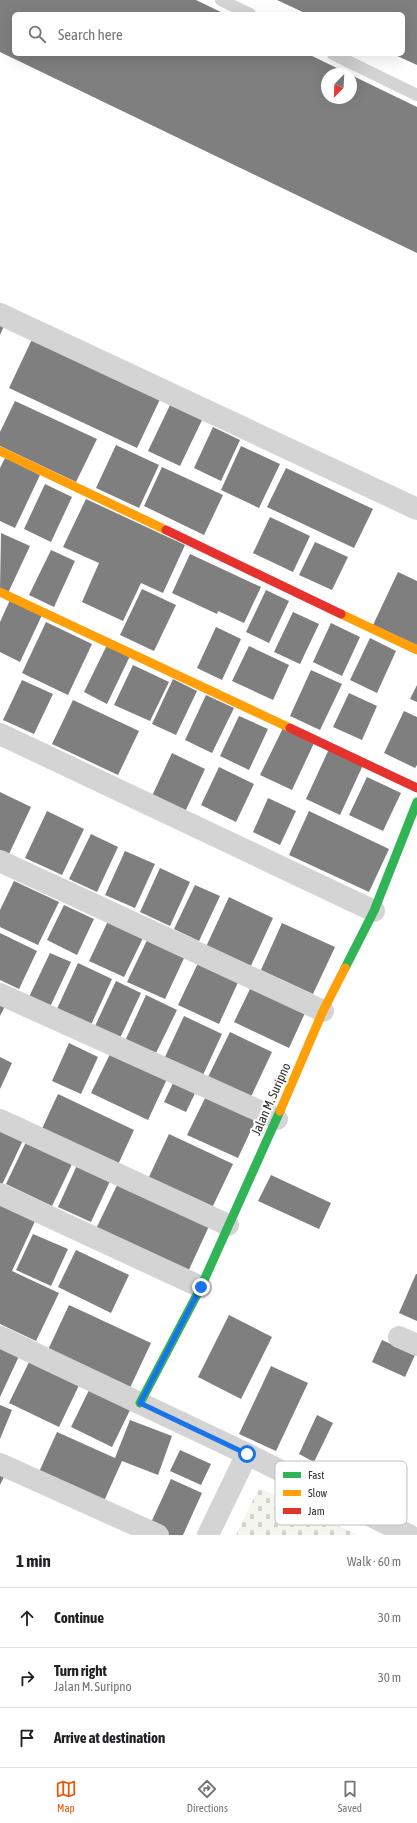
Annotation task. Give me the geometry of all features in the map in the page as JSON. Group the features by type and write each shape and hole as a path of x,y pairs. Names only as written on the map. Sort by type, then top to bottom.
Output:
{"street":[{"path":"0,314 417,510"},
{"path":"0,451 417,650"},
{"path":"0,592 417,788"},
{"path":"0,734 374,912"},
{"name":"Jalan M. Suripno","path":"140,1403 201,1287 277,1119 323,1011 374,912 417,802"},
{"path":"0,861 323,1011"},
{"path":"0,994 277,1119"},
{"path":"0,1120 228,1225"},
{"path":"0,1194 201,1287"},
{"path":"0,1337 275,1468"},
{"path":"208,1535 247,1454"},
{"path":"0,1464 158,1535"},
{"path":"388,1525 408,1535"}],"lane":[{"path":"221,0 246,12"},
{"path":"337,56 417,95"}],"green space":[{"path":"259,1488 275,1496 275,1525 337,1525 358,1535 236,1535"}],"building":[{"path":"0,0 196,0 221,12 12,12 12,56 312,56 337,68 321,68 321,104 357,104 357,78 417,107 417,253 0,52"},
{"path":"277,0 417,0 417,65 397,56 405,56 405,12 303,12"},
{"path":"0,324 4,326 0,335"},
{"path":"34,335 162,395 137,448 9,388"},
{"path":"15,401 97,439 76,482 0,446 0,432"},
{"path":"171,403 203,418 180,466 148,451"},
{"path":"213,427 240,440 221,481 194,468"},
{"path":"116,445 159,465 139,508 96,488"},
{"path":"241,446 280,464 259,508 221,490"},
{"path":"5,458 40,475 15,528 0,521 0,468"},
{"path":"162,467 223,495 204,535 144,506"},
{"path":"286,468 373,509 354,548 267,507"},
{"path":"45,484 72,497 51,542 24,529"},
{"path":"86,499 185,545 163,593 141,583 123,621 82,602 99,563 63,547"},
{"path":"270,517 310,536 293,572 253,553"},
{"path":"1,533 30,546 8,593 0,589"},
{"path":"315,542 348,557 332,590 299,575"},
{"path":"51,550 75,561 54,607 29,595"},
{"path":"190,554 261,587 244,623 218,611 217,614 172,593"},
{"path":"398,572 417,581 417,645 373,625"},
{"path":"142,589 176,605 154,651 120,635"},
{"path":"266,590 289,601 269,643 246,632"},
{"path":"10,600 42,615 20,662 0,652 0,622"},
{"path":"293,612 319,624 300,664 274,652"},
{"path":"46,622 92,644 68,695 22,673"},
{"path":"331,623 360,637 342,676 313,662"},
{"path":"216,627 241,639 222,680 197,668"},
{"path":"370,638 396,651 377,693 350,680"},
{"path":"107,645 130,656 107,704 84,692"},
{"path":"249,646 289,665 273,700 232,681"},
{"path":"133,665 169,682 150,721 114,705"},
{"path":"311,670 342,684 320,730 290,716"},
{"path":"173,679 197,691 176,735 152,724"},
{"path":"22,680 53,694 34,734 3,720"},
{"path":"417,685 417,702 410,699"},
{"path":"349,693 377,706 362,740 333,727"},
{"path":"206,695 234,708 212,753 185,740"},
{"path":"73,700 139,731 118,775 52,744"},
{"path":"404,711 417,717 417,765 415,768 384,753"},
{"path":"239,716 268,729 249,770 220,756"},
{"path":"283,728 314,743 292,790 260,775"},
{"path":"329,749 363,765 340,815 306,799"},
{"path":"172,753 205,769 184,814 151,798"},
{"path":"219,767 254,784 236,822 201,805"},
{"path":"367,777 401,793 383,831 349,815"},
{"path":"0,792 31,807 9,854 0,850"},
{"path":"268,798 296,811 280,845 253,832"},
{"path":"47,811 84,829 62,875 25,858"},
{"path":"309,811 389,849 369,892 289,855"},
{"path":"91,834 118,847 97,892 69,879"},
{"path":"125,851 155,864 135,908 105,895"},
{"path":"160,868 190,882 170,926 140,912"},
{"path":"14,881 59,902 38,945 0,927 0,910"},
{"path":"195,885 220,896 199,941 174,929"},
{"path":"229,897 273,918 249,970 205,949"},
{"path":"64,905 94,919 77,955 47,940"},
{"path":"109,919 144,936 124,977 89,961"},
{"path":"282,923 335,947 313,994 261,970"},
{"path":"0,933 37,951 19,989 0,980"},
{"path":"149,936 186,954 165,999 127,982"},
{"path":"50,953 71,962 50,1007 29,997"},
{"path":"200,959 240,978 219,1024 178,1005"},
{"path":"78,963 112,979 90,1027 56,1011"},
{"path":"116,981 141,993 120,1038 95,1026"},
{"path":"251,987 305,1013 289,1048 234,1022"},
{"path":"146,995 177,1010 155,1055 125,1041"},
{"path":"0,1004 5,1006 0,1016"},
{"path":"184,1016 222,1034 203,1075 165,1057"},
{"path":"230,1032 272,1052 249,1101 206,1081"},
{"path":"69,1043 98,1057 81,1094 52,1081"},
{"path":"111,1052 167,1079 148,1120 91,1093"},
{"path":"0,1057 12,1063 0,1089"},
{"path":"176,1077 198,1087 186,1112 164,1102"},
{"path":"209,1090 259,1113 238,1158 187,1135"},
{"path":"58,1094 134,1130 116,1169 40,1133"},
{"path":"0,1122 26,1134 0,1189"},
{"path":"169,1134 233,1164 211,1210 148,1179"},
{"path":"27,1140 73,1162 52,1206 6,1184"},
{"path":"78,1163 111,1179 91,1222 58,1207"},
{"path":"271,1175 331,1203 319,1229 258,1201"},
{"path":"119,1181 210,1224 187,1274 95,1231"},
{"path":"0,1202 36,1219 12,1271 59,1293 36,1341 0,1324"},
{"path":"33,1234 68,1249 51,1286 16,1270"},
{"path":"76,1250 129,1275 111,1313 58,1287"},
{"path":"417,1274 417,1321 399,1313"},
{"path":"69,1305 151,1343 129,1390 47,1352"},
{"path":"229,1315 272,1337 241,1399 198,1377"},
{"path":"382,1340 415,1355 405,1377 372,1362"},
{"path":"0,1344 20,1354 0,1397"},
{"path":"32,1356 82,1379 59,1427 9,1403"},
{"path":"271,1366 308,1383 276,1451 239,1434"},
{"path":"91,1386 132,1406 112,1447 71,1427"},
{"path":"0,1405 12,1410 0,1439"},
{"path":"317,1415 333,1423 314,1461 299,1454"},
{"path":"130,1420 172,1436 158,1475 122,1461 104,1501 39,1472 57,1432 115,1458"},
{"path":"180,1450 211,1464 201,1485 170,1471"},
{"path":"0,1473 5,1475 0,1485"},
{"path":"171,1479 202,1493 183,1535 166,1535 149,1527"}],"traffic: fast":[{"path":"345,968 374,911 417,802"},
{"path":"140,1403 201,1287 280,1111"}],"traffic: slow":[{"path":"0,451 166,530"},
{"path":"0,592 290,728"},
{"path":"341,614 417,650"},
{"path":"280,1111 323,1011 345,968"}],"traffic: jam":[{"path":"166,530 341,614"},
{"path":"290,728 417,788"}],"route":[{"path":"201,1287 140,1403 247,1454"}]}
